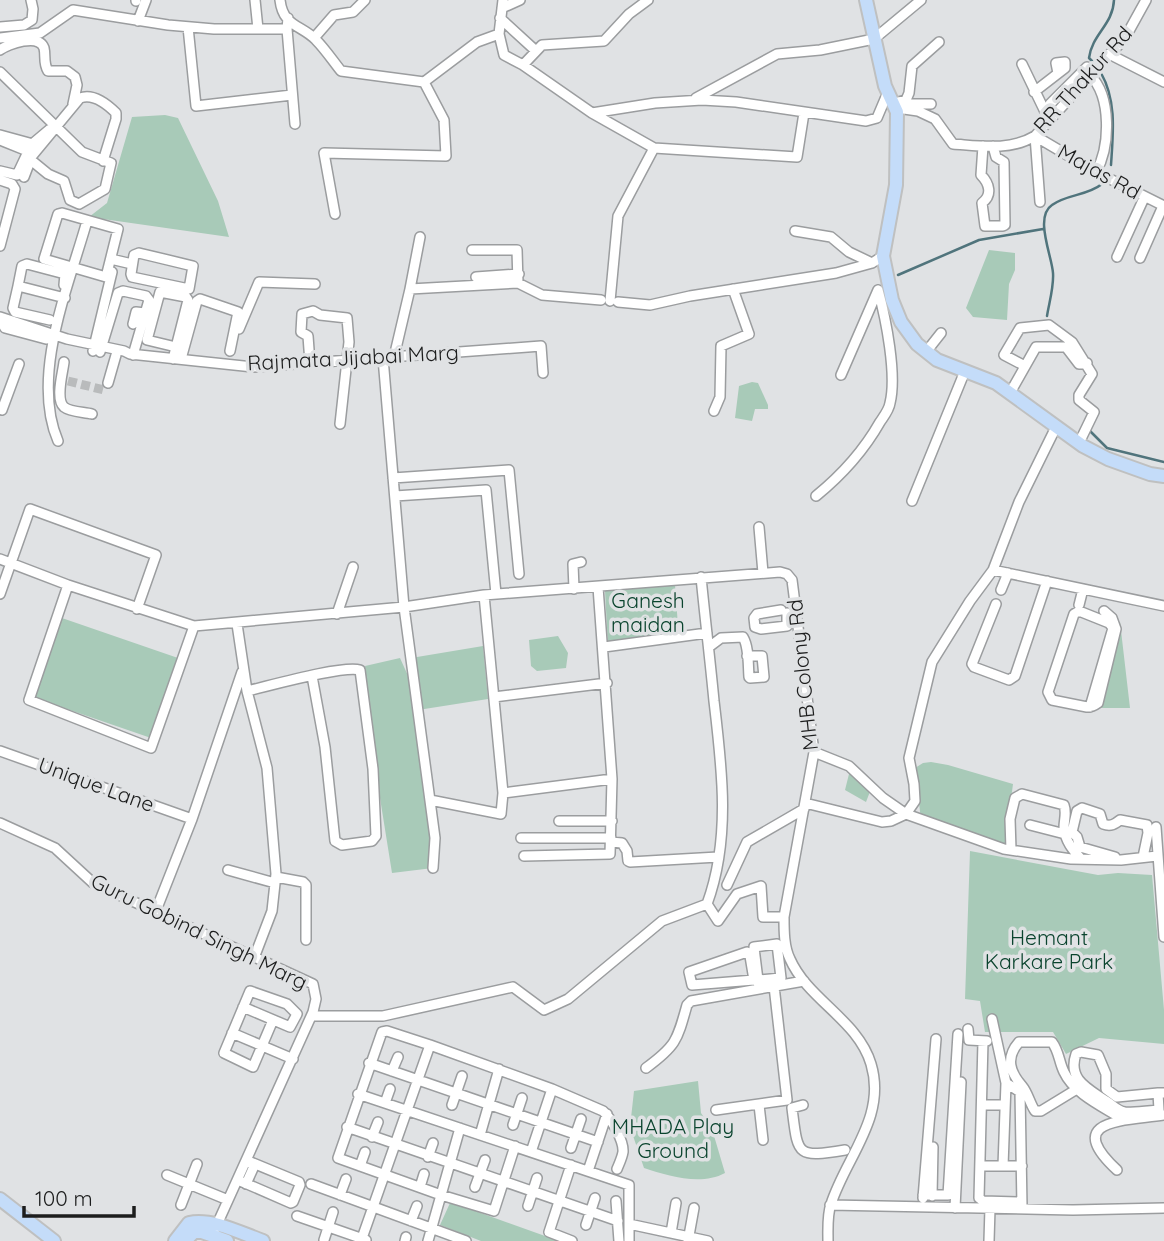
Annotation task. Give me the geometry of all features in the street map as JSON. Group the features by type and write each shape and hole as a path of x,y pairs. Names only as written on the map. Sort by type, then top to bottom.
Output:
{"main road":[{"path":"866,0 874,39 893,102 896,185 878,259 882,284 901,322 926,352 937,360 996,383 1079,443 1108,460 1164,476"},
{"path":"0,1199 54,1241"},
{"path":"175,1241 189,1223 203,1222 227,1241"},
{"path":"185,1241 194,1232 214,1231 263,1241"}],"street":[{"path":"0,27 24,25 32,20 31,0"},
{"path":"138,21 139,0"},
{"path":"255,0 258,29"},
{"path":"280,0 281,10 295,28 314,37 341,71 424,82 477,42 499,34"},
{"path":"314,37 334,15 353,12 365,0"},
{"path":"501,9 520,0"},
{"path":"523,65 542,45 604,41 629,14 648,0"},
{"path":"691,101 777,54 820,50 874,39 921,0"},
{"name":"RR Thakur Rd","path":"893,102 935,119 953,144 1010,146 1035,136 1073,87 1125,38 1146,0"},
{"path":"501,9 499,34 505,55 592,113 654,148 797,157 804,113"},
{"path":"501,9 536,51"},
{"path":"0,38 40,33 73,10 188,27 286,29"},
{"path":"288,18 286,29 295,124"},
{"path":"188,27 196,106 292,95"},
{"path":"0,50 7,45 34,40 41,43 44,64 48,71 66,71 75,77 77,85 71,109"},
{"path":"911,104 909,73 912,66 939,42"},
{"path":"1109,54 1164,82"},
{"path":"1021,64 1049,120"},
{"path":"1088,71 1100,91 1106,125 1105,153 1096,172"},
{"path":"0,72 82,152 111,163 106,188 79,204 70,200 64,181 48,174 31,158 24,156 17,175 0,171"},
{"path":"1034,92 1058,73"},
{"path":"335,214 324,153 446,156 444,120 424,82"},
{"path":"1050,104 1073,87"},
{"path":"592,113 691,101 736,102 866,121 877,118 893,102 906,100 909,93"},
{"path":"24,177 31,158 55,126 80,98 88,96 115,111 116,119 103,162"},
{"path":"893,102 931,104"},
{"path":"0,140 23,150 55,126"},
{"path":"0,135 33,144"},
{"path":"1035,136 1040,202"},
{"name":"Majas Rd","path":"1035,136 1164,211"},
{"path":"988,146 996,157 1004,162 1003,226 985,226 983,223 982,203 989,193 986,180 981,175 988,146"},
{"path":"610,301 618,216 654,148"},
{"path":"0,180 12,184 15,189 0,246"},
{"path":"1116,257 1144,198"},
{"path":"1142,256 1164,211"},
{"path":"59,214 88,220 118,229 106,276 47,261 44,256 59,214"},
{"path":"63,298 88,220"},
{"path":"97,348 123,230"},
{"path":"796,231 831,237 849,252 878,259"},
{"path":"394,357 420,237"},
{"path":"472,250 517,250 518,279"},
{"path":"139,253 192,266 194,269 190,287 188,289 133,278 132,264 134,255 139,253"},
{"path":"476,277 518,279 542,295 650,306 733,289 836,273 878,259"},
{"path":"115,260 132,264"},
{"path":"50,320 15,312 13,308 22,266 27,264 66,275 53,338 48,405 50,423 58,441"},
{"path":"410,289 518,279"},
{"path":"224,363 259,282 315,284"},
{"path":"841,374 882,284"},
{"path":"816,496 843,474 867,445 890,407 893,386 882,284"},
{"path":"18,286 63,298"},
{"path":"714,411 720,397 721,346 748,334 733,289"},
{"path":"119,292 148,296 131,355 116,355 97,348 119,292"},
{"path":"176,347 147,340 160,292 188,299 176,347 177,359"},
{"path":"177,359 200,299 238,312 229,351"},
{"path":"133,324 137,311 145,313"},
{"path":"310,363 307,336 301,332 302,314 313,311 320,315 347,318 349,342 340,424"},
{"name":"Rajmata Jijabai Marg","path":"1,318 53,338 131,355 253,367 541,346 543,373"},
{"path":"1025,366 1004,356 1004,353 1020,328 1042,324 1049,325 1072,342 1087,363 1092,374 1079,398 1092,409 1094,415 1079,443"},
{"path":"926,352 941,333"},
{"path":"1010,393 1035,348 1039,346 1066,347 1079,364 1087,363"},
{"path":"108,383 116,355"},
{"path":"383,358 400,496 404,607 435,838 433,868"},
{"path":"64,362 65,380 60,398 64,407 92,414"},
{"path":"0,409 2,410 19,363"},
{"path":"912,501 965,371"},
{"path":"727,885 747,842 805,806 882,822 906,814 915,801 909,758 932,662 993,570 1018,502 1056,427"},
{"path":"398,477 509,470 519,574"},
{"path":"400,496 486,490 496,594"},
{"path":"0,594 30,509 156,555 137,609"},
{"path":"759,527 764,573"},
{"name":"MHB Colony Rd","path":"0,559 137,609 194,626 404,607 484,594 701,577 780,572 787,574 792,580 789,610 814,752 784,917 784,936 789,958 804,981 860,1041 871,1063 874,1080 871,1119 830,1205"},
{"path":"574,589 573,564 581,562"},
{"path":"337,614 353,567"},
{"path":"993,570 1164,606"},
{"path":"1001,590 1008,573"},
{"path":"312,1016 383,1016 513,986 544,1010 568,999 662,921 707,904 715,883 723,820 720,754 701,577"},
{"path":"996,604 972,664 1009,680 1015,676 1047,582"},
{"path":"68,585 29,700 151,748 194,626"},
{"path":"524,856 610,854 612,779 598,587"},
{"path":"1079,605 1083,589"},
{"path":"430,800 501,814 503,793 484,594"},
{"path":"1090,707 1112,628 1109,623 1079,611 1074,614 1048,694 1052,700 1090,707 1095,706 1099,699 1115,629 1112,618 1104,613 1109,594"},
{"path":"237,624 247,691 267,768 275,880 272,911 254,958"},
{"path":"604,647 707,633"},
{"path":"709,646 721,638 741,636 746,641 747,656"},
{"path":"247,691 312,676 354,669 361,672 376,799 376,836 372,841 342,845 335,841 325,747 312,676"},
{"path":"155,913 192,819 243,671"},
{"path":"494,696 607,684"},
{"name":"Unique Lane","path":"0,751 192,819"},
{"path":"814,752 849,766 883,798 906,814 1011,850 1081,859 1121,860 1157,856"},
{"path":"503,793 612,779"},
{"path":"1011,850 1010,819 1015,798 1022,794 1064,805 1065,834 1069,845 1081,859"},
{"path":"1121,860 1080,847 1072,832 1077,811 1082,808 1100,814 1103,824 1106,825 1114,825 1120,820 1147,825 1143,858"},
{"path":"559,821 612,821"},
{"name":"Guru Gobind Singh Marg","path":"0,823 55,848 93,883 313,984 316,999 312,1016 242,1182 228,1200 214,1231"},
{"path":"1030,825 1065,834"},
{"path":"1156,827 1164,937"},
{"path":"521,838 611,840 622,843 628,851 630,862 718,857"},
{"path":"229,870 275,880 303,882 306,885 306,940"},
{"path":"707,904 718,920 737,894 761,886 763,917 784,917"},
{"path":"646,1068 668,1052 675,1043 687,1005 697,998 782,977 778,944 754,947 752,984"},
{"path":"752,984 750,956 747,952 690,971 691,985 774,986 804,981"},
{"path":"706,984 707,997"},
{"path":"774,986 795,1104 792,1108 796,1141 801,1150 812,1155 845,1150"},
{"path":"243,1007 290,1027 296,1013 288,1004 251,990 243,1007 232,1033 225,1055 254,1068 273,1020"},
{"path":"992,1019 1006,1083 1003,1166"},
{"path":"968,1029 969,1040 997,1041"},
{"path":"515,1146 495,1210 441,1195 337,1157 380,1033 384,1031 499,1069 607,1114 622,1145 623,1152 617,1169"},
{"path":"232,1033 293,1059"},
{"path":"928,1195 948,1194 960,1036 956,1208"},
{"path":"922,1207 928,1195 936,1039"},
{"path":"983,1041 981,1200 1022,1206"},
{"path":"1077,1089 1041,1111 1035,1111 1023,1087 1012,1076 1010,1057 1013,1049 1019,1042 1052,1042 1064,1074 1077,1089 1124,1120"},
{"path":"297,1216 364,1240 430,1045"},
{"path":"1081,1052 1098,1055 1106,1074 1106,1088 1117,1097 1161,1093 1159,1110 1127,1112 1116,1109 1078,1081 1074,1059 1081,1052"},
{"path":"392,1071 398,1057"},
{"path":"369,1063 598,1142"},
{"path":"480,1135 499,1069"},
{"path":"453,1105 462,1076"},
{"path":"1006,1083 1020,1093 1022,1206"},
{"path":"385,1103 390,1089"},
{"path":"531,1152 552,1089"},
{"path":"358,1094 629,1185 629,1241"},
{"path":"513,1125 522,1098"},
{"path":"716,1110 795,1104"},
{"path":"759,1105 763,1140"},
{"path":"982,1105 1005,1105"},
{"path":"588,1171 607,1114"},
{"path":"1117,1170 1099,1153 1095,1141 1102,1126 1164,1115"},
{"path":"571,1148 580,1119"},
{"path":"372,1136 378,1122"},
{"path":"347,1127 450,1165 618,1221"},
{"path":"428,1241 460,1128"},
{"path":"428,1157 433,1143"},
{"path":"360,1166 365,1152"},
{"path":"475,1187 485,1160"},
{"path":"242,1182 293,1202 299,1182 251,1162"},
{"path":"181,1205 197,1164"},
{"path":"568,1240 549,1231 571,1166"},
{"path":"980,1166 1021,1166"},
{"path":"420,1187 424,1174"},
{"path":"167,1175 228,1200"},
{"path":"528,1206 537,1178"},
{"path":"340,1195 346,1179"},
{"path":"311,1184 466,1241"},
{"path":"586,1225 595,1198"},
{"path":"616,1201 619,1241"},
{"path":"666,1235 676,1203"},
{"path":"828,1241 830,1205 1164,1208"},
{"path":"411,1221 416,1206"},
{"path":"688,1239 694,1208"},
{"path":"989,1241 990,1208"},
{"path":"324,1240 333,1212"},
{"path":"629,1224 666,1235 708,1241"}],"green space":[{"path":"165,115 178,118 218,201 229,237 89,217 107,203 132,117"},
{"path":"989,250 1015,253 1015,270 1009,284 1007,320 973,317 966,308"},
{"path":"758,383 768,409 755,409 752,421 735,418 739,386"},
{"name":"Ganesh maidan","path":"675,585 678,626 661,638 608,645 605,591"},
{"path":"59,617 178,658 151,738 32,697"},
{"path":"1120,622 1130,708 1101,708"},
{"path":"558,636 568,653 566,668 537,671 531,666 529,640"},
{"path":"483,646 488,699 418,710 433,868 392,873 376,773 365,666 400,658 414,689 411,658"},
{"path":"931,762 1013,784 1008,845 921,820 915,768"},
{"path":"850,770 871,789 866,802 845,790"},
{"name":"Hemant Karkare Park","path":"970,851 1098,875 1152,875 1164,1010 1164,1044 1099,1038 1066,1054 1053,1032 985,1032 980,1001 965,999"},
{"name":"MHADA Play Ground","path":"698,1081 701,1113 712,1129 725,1173 706,1179 695,1179 674,1177 644,1168 630,1127 634,1091"},
{"path":"450,1203 559,1241 481,1241 440,1225"}],"waterway":[{"path":"1093,62 1089,58 1091,50 1110,16 1114,0"},
{"path":"1101,73 1112,106 1111,165"},
{"path":"1047,316 1053,278 1044,218 1047,211 1058,201 1090,191 1102,184"},
{"path":"898,275 979,240 1043,229"},
{"path":"1089,430 1107,448 1164,462"}],"tunnel":[{"path":"68,381 104,390 108,383"}]}
